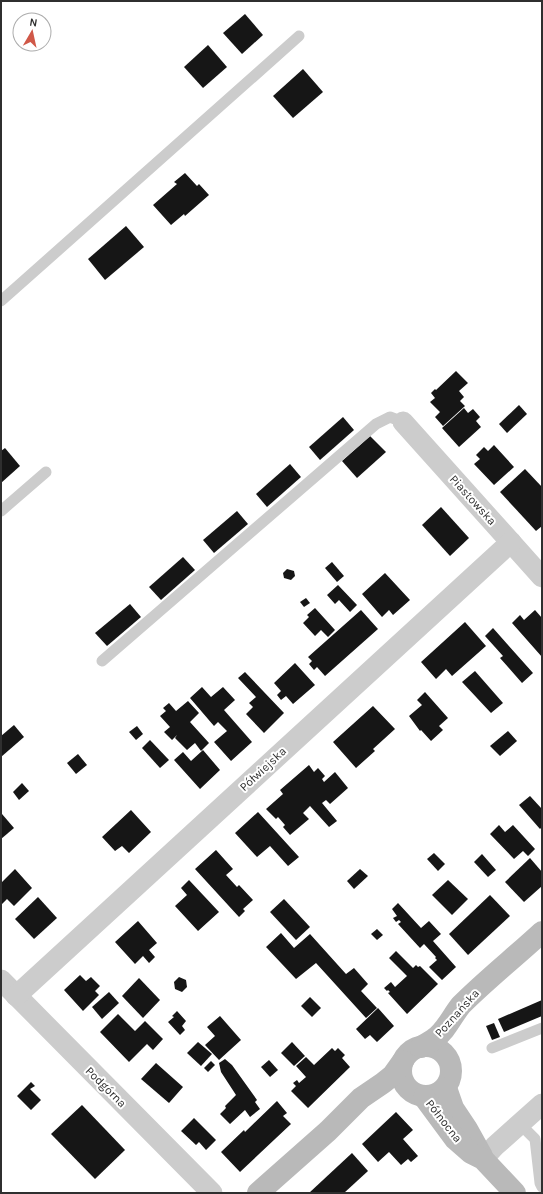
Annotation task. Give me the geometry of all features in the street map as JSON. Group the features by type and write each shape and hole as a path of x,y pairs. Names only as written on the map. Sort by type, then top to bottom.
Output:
{"street":[{"name":"Piastowska","path":"403,422 542,577"},
{"name":"Półwiejska","path":"16,996 511,542"},
{"name":"Poznańska","path":"421,1047 435,1039 444,1030 460,1007 484,983 510,962 542,932"},
{"name":"Poznańska","path":"448,1058 452,1039 462,1019 485,994 510,962"},
{"name":"Podgórna","path":"1,980 212,1193"},
{"path":"258,1193 328,1132 361,1098 393,1075 407,1055 413,1050 429,1046 443,1052 448,1058 452,1074 446,1088 440,1093 432,1096 396,1089 380,1095 328,1132"},
{"path":"403,1061 401,1069 402,1077 405,1084 417,1094"},
{"name":"Północna","path":"446,1088 453,1108 480,1150 484,1159 515,1193"},
{"name":"Północna","path":"417,1094 455,1139 471,1152 484,1159"},
{"path":"484,1159 495,1146 542,1104"}],"lane":[{"path":"1,301 299,36"},
{"path":"102,661 376,424 390,417 403,422"},
{"path":"1,511 46,472"},
{"path":"492,1048 542,1028"},
{"path":"520,1124 535,1139 540,1183 542,1187"}],"building":[{"path":"245,14 263,35 242,54 223,33"},
{"path":"208,45 227,67 203,88 184,67"},
{"path":"303,69 323,92 293,118 273,96"},
{"path":"185,173 197,186 199,184 209,195 185,216 184,214 171,225 153,205 177,184 174,182"},
{"path":"126,226 144,247 105,280 88,259"},
{"path":"456,371 468,383 459,391 464,397 460,401 465,406 443,426 435,417 440,412 430,402 435,398 431,393"},
{"path":"519,405 527,414 507,433 499,424"},
{"path":"464,408 468,413 473,409 480,417 476,421 481,427 459,447 442,428"},
{"path":"343,417 354,430 320,460 309,447"},
{"path":"370,436 386,452 357,478 342,461"},
{"path":"494,445 514,467 494,485 474,464 480,459 476,455 484,447 488,451"},
{"path":"5,448 20,466 1,483 1,451"},
{"path":"290,464 301,477 267,507 256,494"},
{"path":"525,469 542,487 542,526 536,531 500,492"},
{"path":"441,507 469,538 450,556 422,525"},
{"path":"237,511 248,524 214,553 203,540"},
{"path":"183,557 195,570 161,600 149,587"},
{"path":"332,562 344,576 337,582 325,568"},
{"path":"287,569 294,571 295,576 291,580 284,578 283,573"},
{"path":"385,573 410,600 393,615 389,610 382,617 362,594"},
{"path":"338,585 357,605 350,612 339,600 335,604 327,595"},
{"path":"306,598 310,603 304,607 300,602"},
{"path":"130,604 141,617 107,646 95,633"},
{"path":"315,608 335,630 328,637 321,630 315,636 303,623 309,617 307,615"},
{"path":"361,610 378,629 325,676 317,667 314,670 309,664 312,661 308,657"},
{"path":"535,610 542,618 542,657 512,623 520,615 524,620"},
{"path":"465,622 486,646 452,676 446,669 436,679 421,662"},
{"path":"493,628 533,673 522,683 500,658 503,656 485,636"},
{"path":"295,663 315,685 293,704 286,696 281,700 277,695 281,691 274,683"},
{"path":"475,671 503,703 491,713 462,682"},
{"path":"245,672 284,713 264,733 246,714 253,707 249,703 256,697 238,678"},
{"path":"202,687 211,697 223,687 235,700 224,710 252,742 231,761 214,742 227,731 218,722 214,726 190,698"},
{"path":"425,692 448,718 439,726 443,730 431,741 421,730 420,731 409,716 422,705 417,700"},
{"path":"188,701 199,713 190,722 209,743 201,751 195,743 187,750 175,738 177,735 172,740 164,732 170,727 160,716 166,711 163,708 169,703 176,711"},
{"path":"373,706 395,729 373,749 375,751 356,768 333,742"},
{"path":"14,725 24,737 1,757 1,736"},
{"path":"137,726 143,734 136,740 129,732"},
{"path":"508,731 517,741 500,756 490,746"},
{"path":"150,740 169,760 160,768 142,748"},
{"path":"203,750 220,770 200,789 174,760 183,752 191,761"},
{"path":"78,754 87,765 76,774 67,763"},
{"path":"309,765 314,772 318,768 325,776 322,779 324,782 335,772 348,788 330,804 326,800 322,803 337,821 329,827 310,806 303,813 309,819 290,835 283,827 285,825 278,817 276,819 266,809 283,794 280,790"},
{"path":"22,783 29,791 19,800 13,792"},
{"path":"530,796 542,809 542,827 540,829 519,805"},
{"path":"131,810 151,832 129,853 122,846 115,851 102,837"},
{"path":"258,812 299,857 288,866 270,846 257,857 235,833"},
{"path":"2,814 14,828 1,839 1,815"},
{"path":"499,825 505,832 513,825 535,849 528,856 523,851 514,859 490,834"},
{"path":"216,850 233,869 226,875 237,887 239,885 253,900 243,909 245,911 239,917 195,869"},
{"path":"434,853 445,864 438,871 427,859"},
{"path":"482,854 496,870 488,877 474,862"},
{"path":"530,858 542,872 542,886 524,902 505,882"},
{"path":"15,869 32,888 14,906 7,899 1,905 1,883"},
{"path":"360,869 368,876 354,889 347,881"},
{"path":"189,880 219,912 198,931 175,906 187,895 181,888"},
{"path":"448,880 468,899 452,915 432,895"},
{"path":"490,895 510,916 468,955 449,934"},
{"path":"38,897 57,918 34,939 15,919"},
{"path":"284,899 310,927 296,940 270,912"},
{"path":"398,903 421,928 429,921 441,934 433,941 456,967 442,980 429,967 437,960 435,958 436,957 424,944 420,948 398,924 401,922 399,920 396,922 393,918 397,916 392,909"},
{"path":"138,921 157,943 149,950 155,957 149,963 143,956 135,964 115,942"},
{"path":"377,929 383,935 377,940 371,934"},
{"path":"281,933 294,948 310,934 346,974 354,968 368,984 361,991 377,1008 366,1018 316,963 296,979 266,947"},
{"path":"396,951 413,968 416,965 418,967 420,966 438,984 407,1014 388,993 390,992 384,988 391,982 395,987 407,976 389,958"},
{"path":"80,975 86,981 91,977 100,986 95,991 99,995 83,1011 64,990"},
{"path":"179,977 186,980 187,987 182,992 175,989 174,982"},
{"path":"139,978 160,1000 143,1018 122,996"},
{"path":"109,992 119,1003 102,1019 92,1007"},
{"path":"310,997 321,1008 312,1017 301,1006"},
{"path":"542,1000 542,1016 504,1032 498,1019"},
{"path":"378,1008 394,1026 377,1042 370,1035 365,1039 356,1029"},
{"path":"177,1011 186,1021 182,1026 185,1030 180,1035 168,1022 174,1017 172,1016"},
{"path":"118,1014 135,1031 145,1021 163,1039 153,1050 147,1044 129,1062 100,1032"},
{"path":"220,1016 241,1040 219,1060 205,1045 215,1036 207,1027"},
{"path":"494,1023 500,1037 492,1040 486,1026"},
{"path":"198,1042 212,1054 201,1066 187,1053"},
{"path":"292,1042 305,1056 294,1066 281,1053"},
{"path":"332,1048 335,1051 338,1048 345,1055 342,1058 350,1067 308,1108 291,1091 296,1086 293,1083 297,1080 299,1083 306,1077 296,1066 306,1057 314,1065"},
{"path":"225,1059 232,1065 257,1100 255,1102 260,1109 250,1117 245,1110 230,1124 220,1114 226,1108 225,1106 236,1095 221,1072 219,1063"},
{"path":"269,1060 278,1070 270,1077 261,1067"},
{"path":"211,1061 215,1065 208,1072 204,1068"},
{"path":"156,1063 183,1087 169,1103 141,1079"},
{"path":"31,1082 35,1086 30,1089 41,1100 31,1110 17,1096"},
{"path":"277,1101 287,1113 283,1116 291,1124 240,1172 221,1152 244,1130 245,1132"},
{"path":"82,1105 125,1150 95,1179 51,1134"},
{"path":"396,1112 413,1130 403,1139 418,1156 411,1162 408,1159 401,1165 389,1152 378,1162 362,1144"},
{"path":"194,1118 216,1140 206,1150 199,1142 196,1145 181,1131"},
{"path":"352,1153 368,1171 344,1193 309,1193"}]}
